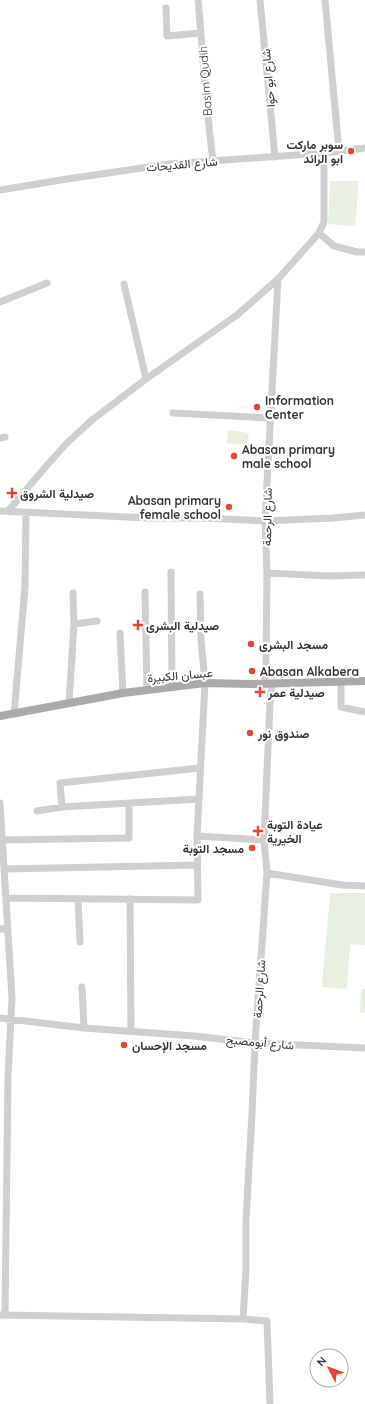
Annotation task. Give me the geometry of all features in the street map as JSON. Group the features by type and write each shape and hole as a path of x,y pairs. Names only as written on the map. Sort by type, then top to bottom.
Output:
{"main road":[{"name":"عبسان الكبيرة","path":"0,716 122,694 205,683 268,684 365,681"}],"street":[{"name":"Basim Qudih","path":"198,0 213,161"},
{"name":"شارع ابو حوا","path":"260,0 275,157"},
{"path":"326,0 339,151"},
{"path":"166,8 168,36 201,33"},
{"name":"شارع القديحات","path":"0,190 67,178 168,164 275,157 365,148"},
{"path":"8,512 67,443 92,420 146,379 237,315 278,279 319,233 324,222 324,153"},
{"path":"319,233 334,246 357,252 365,252"},
{"name":"شارع الرحمة","path":"243,1319 246,1270 246,1219 255,1043 267,873 264,840 270,703 266,661 267,573 265,520 278,279"},
{"path":"0,302 47,283"},
{"path":"124,284 146,379"},
{"path":"173,414 270,418"},
{"path":"0,511 148,518 265,520 333,518 365,515"},
{"path":"14,714 25,587 26,513"},
{"path":"171,572 172,687"},
{"path":"267,573 329,576 365,575"},
{"path":"145,592 147,690"},
{"path":"69,703 74,624 73,593"},
{"path":"7,898 198,900 197,836 205,683 201,639 200,594"},
{"path":"74,624 97,622"},
{"path":"120,633 122,694"},
{"path":"341,682 341,708 365,712"},
{"path":"62,807 60,783 200,768"},
{"path":"37,811 62,807 199,799"},
{"path":"0,803 2,859 7,898 12,998 8,1076 3,1315 243,1319 267,1321 270,1404"},
{"path":"2,841 129,838 128,804"},
{"path":"197,836 264,840"},
{"path":"4,869 197,866"},
{"path":"267,873 342,885 365,886"},
{"path":"78,899 80,942"},
{"path":"130,899 131,1031"},
{"path":"0,929 8,929"},
{"path":"82,987 84,1028"},
{"name":"شارع أبومصبح","path":"0,1018 84,1028 194,1036 255,1043 365,1048"}],"shaded area":[{"path":"330,181 359,181 355,226 328,224"},
{"path":"228,430 249,433 247,445 227,443"},
{"path":"330,893 365,893 365,945 350,944 347,989 322,987"},
{"path":"361,989 365,989 365,1013 360,1012"}],"place":[{"name":"سوبر ماركت ابو الرائد","path":"351,151"},
{"name":"Information Center","path":"257,407"},
{"name":"Abasan primary male school","path":"234,456"},
{"name":"صيدلية الشروق","path":"12,493"},
{"name":"Abasan primary female school","path":"229,507"},
{"name":"صيدلية البشرى","path":"138,625"},
{"name":"مسجد البشرى","path":"251,644"},
{"name":"Abasan Alkabera","path":"252,671"},
{"name":"صيدلية عمر","path":"260,692"},
{"name":"صندوق نور","path":"250,733"},
{"name":"عيادة التوبة الخيرية","path":"258,831"},
{"name":"مسجد التوبة","path":"252,848"},
{"name":"مسجد الإحسان","path":"124,1045"}]}
